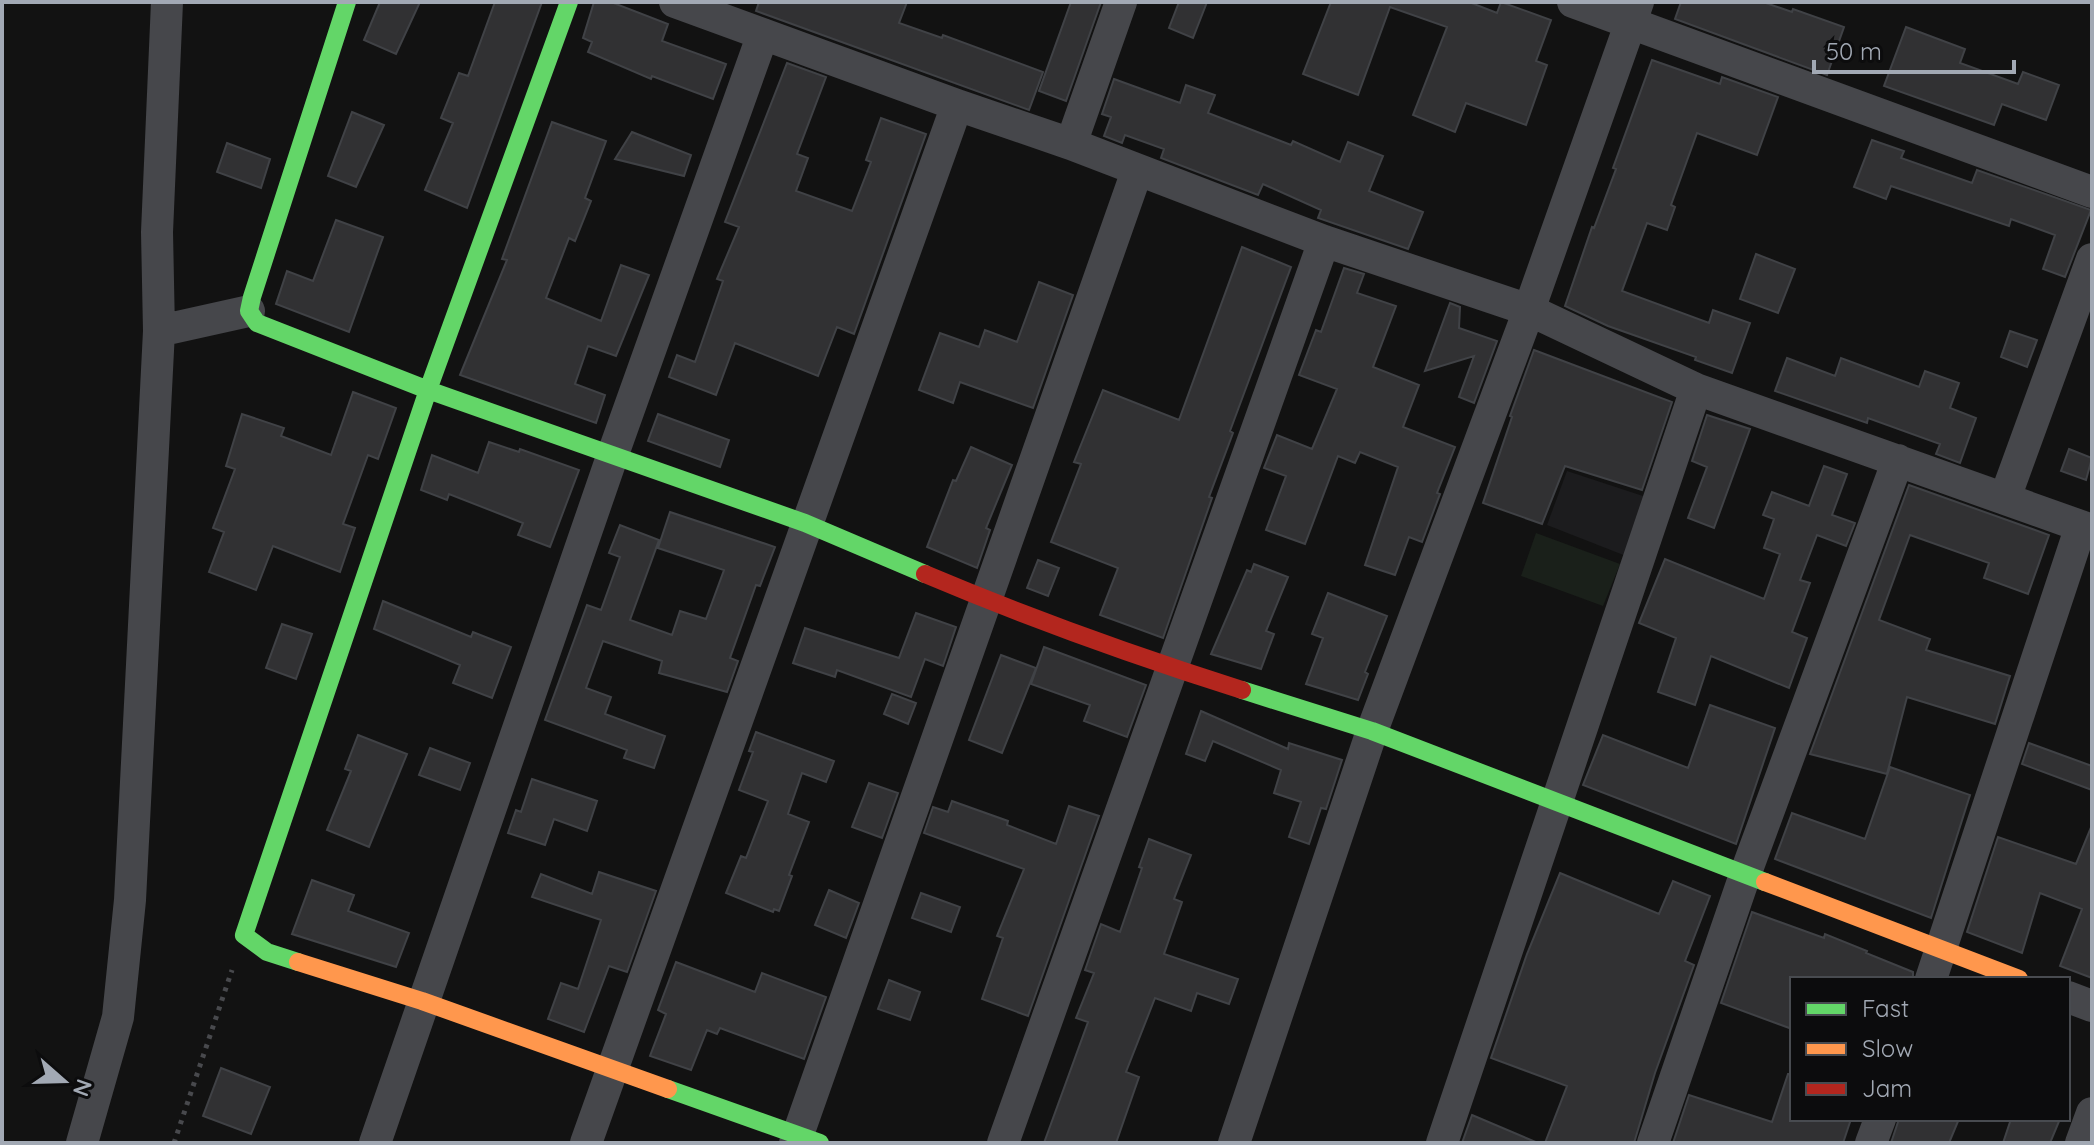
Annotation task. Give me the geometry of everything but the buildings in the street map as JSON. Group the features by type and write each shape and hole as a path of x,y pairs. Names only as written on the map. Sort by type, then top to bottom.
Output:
{"street":[{"path":"82,1143 118,1017 130,900 159,331 157,232 167,2"},
{"path":"347,2 252,297 249,311 257,323 428,390 805,523 985,599 1173,668 1372,731 1558,802 1745,875 1936,964 2008,977"},
{"path":"569,2 428,390 244,935 267,952 422,1001 804,1140 985,599 1137,171"},
{"path":"675,2 1071,144 1324,241 1529,310 1696,389 2087,528 1936,964"},
{"path":"1071,144 1121,2"},
{"path":"1573,2 1634,13 2092,192"},
{"path":"1234,1143 1372,731 1529,310 1634,13"},
{"path":"375,1143 613,454 763,34"},
{"path":"586,1143 805,523 957,105"},
{"path":"1003,1143 1324,241"},
{"path":"2005,498 2092,259"},
{"path":"159,331 249,311"},
{"path":"1442,1143 1696,389"},
{"path":"1653,1143 1745,875 1898,460"},
{"path":"2070,998 2092,1006"},
{"path":"2081,1143 2092,1113"},
{"path":"1871,1143 1879,1121"}],"path":[{"path":"174,1143 244,935"}],"shaded area":[{"path":"1567,471 1646,497 1626,556 1547,525"},
{"path":"1536,533 1620,564 1603,606 1521,576"}],"traffic: fast":[{"path":"347,2 252,297 249,311 257,323 428,390 805,523 925,574"},
{"path":"298,962 267,952 244,935 428,390 569,2"},
{"path":"1242,690 1372,731 1765,882"},
{"path":"668,1089 820,1143"}],"traffic: slow":[{"path":"1765,882 2014,977"},
{"path":"298,962 422,1001 668,1089"}],"traffic: jam":[{"path":"925,574 1082,636 1242,690"}]}
